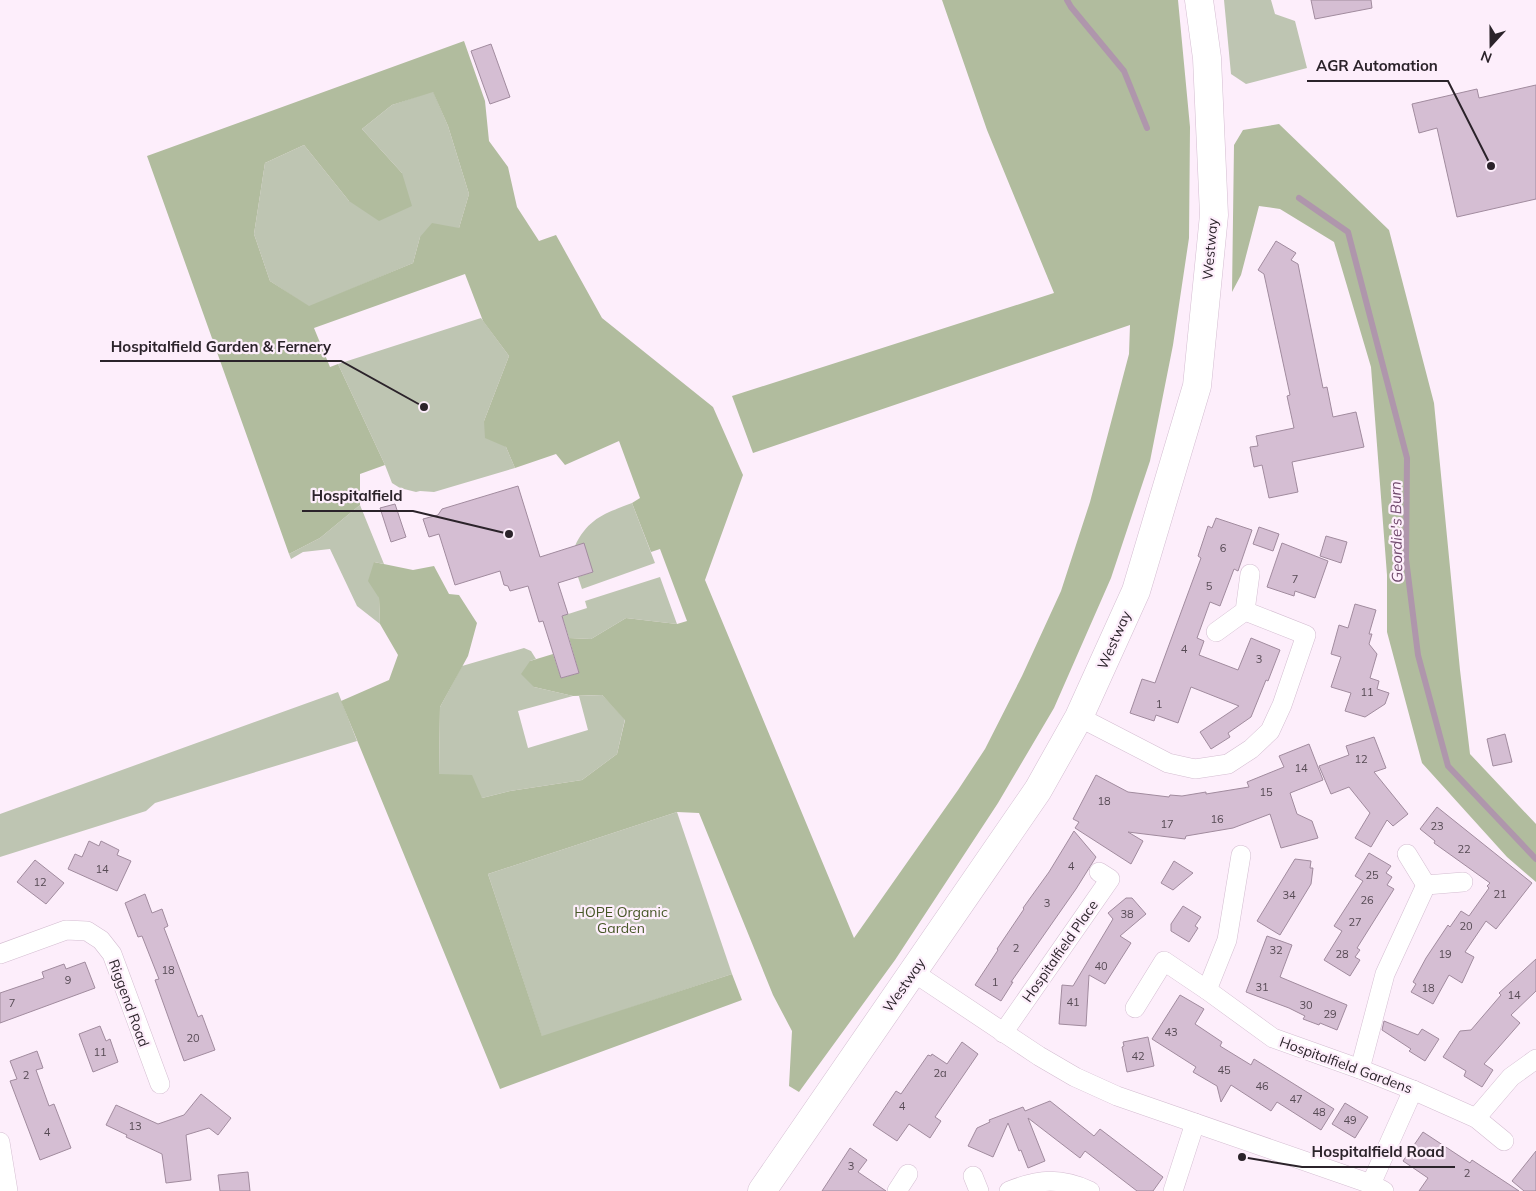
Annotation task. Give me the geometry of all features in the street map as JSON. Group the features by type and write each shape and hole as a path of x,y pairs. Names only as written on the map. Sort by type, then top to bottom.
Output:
{"main road":[{"name":"Westway","path":"762,1191 1038,790 1079,717 1136,590 1197,386 1214,215 1207,58 1199,0"}],"street":[{"path":"1216,632 1245,611 1250,574"},
{"path":"1079,717 1168,763 1195,768 1228,764 1251,749 1270,732 1282,705 1306,635 1245,611"},
{"path":"1407,854 1426,885"},
{"path":"1207,990 1227,940 1241,855"},
{"name":"Hospitalfield Place","path":"1003,1033 1110,879 1099,872"},
{"path":"1426,885 1463,882"},
{"path":"1360,1069 1385,974 1426,885"},
{"name":"Riggend Road","path":"0,954 66,930 87,931 101,940 112,954 160,1084"},
{"name":"Hospitalfield Gardens","path":"1135,1008 1164,961 1272,1038 1413,1090 1476,1118 1504,1141"},
{"path":"913,972 1039,1056 1117,1096 1377,1188 1413,1090"},
{"path":"1476,1118 1511,1077 1536,1059"},
{"path":"1173,1191 1195,1123"},
{"path":"0,1142 6,1188"},
{"path":"897,1191 908,1174"},
{"path":"1009,1191 1028,1183 1052,1180 1079,1186 1090,1191"}],"green space":[{"path":"942,0 1178,0 1190,127 1189,238 1173,345 1150,461 1111,578 1054,708 998,803 895,960 799,1092 789,1086 792,1031 773,995 699,813 677,812 488,874 542,1036 732,974 742,1000 500,1089 341,701 389,680 398,655 380,624 379,598 368,581 374,562 413,570 434,566 449,594 459,595 477,623 468,656 440,707 439,774 472,775 482,798 510,791 582,780 617,754 625,720 602,695 573,696 534,687 521,674 530,661 553,654 561,678 579,673 569,638 591,639 626,618 677,624 687,621 660,549 651,552 632,503 640,498 619,441 565,465 556,454 515,468 506,447 485,438 484,421 509,356 483,321 465,274 314,328 330,367 338,364 385,465 360,474 360,505 320,538 289,554 147,156 464,41 485,101 489,141 508,167 517,207 539,241 556,235 602,318 713,407 743,475 705,580 854,938 985,749 1022,676 1061,591 1090,502 1129,354 1130,325 753,453 732,396 1054,293 987,130","holes":["433,92 448,126 469,194 459,228 432,223 420,237 413,263 309,306 270,281 254,234 265,163 304,145 349,201 379,221 412,206 402,173 362,129 392,105"]},
{"path":"1224,0 1271,0 1275,14 1295,21 1307,68 1246,84 1231,74"},
{"path":"433,91 448,126 469,194 459,228 420,237 413,263 309,307 270,281 254,234 265,163 304,145 349,201 402,173 362,129 392,105"},
{"path":"1279,124 1389,230 1434,403 1470,754 1536,824 1536,882 1507,857 1422,763 1387,632 1387,575 1371,367 1334,242 1280,209 1259,206 1241,275 1232,292 1234,145 1243,130"},
{"path":"481,318 509,356 484,421 506,447 515,468 434,492 416,492 400,488 392,483 338,364"},
{"path":"632,503 655,563 582,589 578,577 593,572 575,546 580,537 599,518"},
{"path":"360,505 384,564 374,562 379,598 380,624 357,606 330,549 303,552 291,559 289,554 320,538"},
{"path":"660,577 677,624 626,618 591,639 569,638 562,616 587,608 585,601"},
{"path":"524,648 531,651 536,659 530,661 534,687 573,696 518,711 528,748 588,730 579,696 602,695 625,719 617,754 582,780 510,791 482,798 439,774 440,707 462,666"},
{"path":"338,692 357,741 155,803 146,811 0,857 0,814"},
{"name":"HOPE Organic Garden","path":"677,812 732,974 542,1037 488,874"}],"building":[{"path":"1311,0 1371,0 1372,8 1315,19"},
{"path":"491,44 510,97 490,104 471,51"},
{"path":"1536,85 1536,199 1457,217 1437,128 1419,133 1412,104 1477,89 1479,98"},
{"path":"1276,241 1296,253 1291,260 1298,264 1323,388 1327,387 1333,417 1356,412 1364,447 1292,462 1298,492 1269,498 1262,465 1254,467 1250,447 1258,446 1256,436 1294,428 1287,396 1290,395 1264,274 1258,270"},
{"path":"518,486 540,557 584,543 593,572 558,583 568,614 562,616 579,673 561,678 543,621 539,622 528,586 510,591 508,586 504,585 500,571 455,585 439,534 429,537 423,519 438,515 442,509"},
{"path":"395,504 406,537 391,542 380,508"},
{"path":"1216,518 1252,530 1238,571 1234,569 1220,606 1210,602 1197,638 1204,641 1199,655 1238,670 1251,638 1280,650 1251,717 1228,733 1230,737 1211,749 1200,732 1239,706 1191,687 1178,723 1156,715 1154,721 1130,713 1142,679 1155,683 1201,558 1198,556 1208,526 1212,528"},
{"path":"1259,527 1279,534 1273,551 1253,544"},
{"path":"1326,536 1347,542 1341,563 1320,556"},
{"path":"1282,543 1328,561 1315,598 1295,591 1294,596 1267,587"},
{"path":"1355,604 1376,610 1369,634 1372,634 1369,644 1377,654 1370,678 1379,681 1377,689 1389,693 1385,704 1365,717 1345,711 1351,693 1331,687 1341,657 1331,654 1339,625 1348,628"},
{"path":"1505,734 1512,762 1493,766 1487,739"},
{"path":"1374,737 1386,768 1374,772 1408,814 1393,826 1387,820 1371,847 1355,838 1370,813 1349,787 1331,794 1319,766 1349,755 1346,746"},
{"path":"1309,744 1323,780 1290,793 1297,814 1312,821 1318,838 1281,848 1270,814 1233,828 1186,836 1185,839 1128,832 1143,841 1131,864 1075,828 1079,822 1073,819 1096,775 1128,792 1169,797 1170,795 1182,796 1206,792 1206,794 1249,787 1247,782 1284,767 1279,756"},
{"path":"1437,807 1532,883 1496,929 1486,921 1465,952 1474,957 1462,983 1449,975 1433,1004 1411,992 1416,984 1413,982 1448,925 1450,927 1461,911 1469,916 1489,888 1487,886 1490,883 1434,843 1435,841 1420,829"},
{"path":"1074,831 1096,857 1011,982 1013,982 1001,1001 975,985"},
{"path":"89,841 99,846 101,841 119,850 117,855 131,861 117,891 68,869 75,854 82,857"},
{"path":"1369,853 1391,866 1386,873 1392,877 1387,885 1394,889 1357,948 1360,950 1355,957 1360,960 1350,976 1324,960 1342,931 1334,926 1363,881 1355,876"},
{"path":"1295,859 1311,861 1310,868 1313,868 1311,884 1280,935 1257,921"},
{"path":"35,860 64,883 46,904 17,882"},
{"path":"1174,861 1193,873 1173,890 1161,883"},
{"path":"145,894 152,913 162,909 168,926 164,928 198,1017 202,1015 215,1050 184,1061 155,980 159,979 142,936 138,937 125,903"},
{"path":"1126,898 1132,898 1146,914 1120,936 1131,943 1105,984 1089,975 1086,1026 1059,1024 1062,985 1073,986 1113,919 1108,913"},
{"path":"1183,906 1201,917 1195,926 1198,928 1189,942 1171,931 1171,924"},
{"path":"1267,936 1292,945 1280,977 1347,1005 1337,1030 1303,1019 1305,1016 1289,1008 1246,992"},
{"path":"1536,959 1536,991 1511,1015 1520,1023 1484,1064 1493,1070 1482,1087 1464,1076 1466,1071 1443,1057 1460,1031 1471,1030 1501,995 1499,993"},
{"path":"85,962 95,988 0,1023 0,993 44,978 42,972 64,964 66,969"},
{"path":"1180,995 1204,1009 1195,1024 1222,1042 1220,1046 1251,1065 1254,1059 1334,1109 1321,1130 1277,1102 1271,1111 1231,1085 1221,1102 1217,1086 1193,1072 1196,1067 1152,1039"},
{"path":"1384,1021 1418,1035 1422,1029 1439,1039 1425,1061 1409,1051 1411,1049 1382,1030"},
{"path":"100,1026 106,1041 110,1039 118,1062 93,1072 79,1034"},
{"path":"1148,1037 1154,1066 1127,1072 1122,1047 1124,1046 1123,1042"},
{"path":"962,1042 978,1054 935,1117 941,1121 930,1138 909,1124 897,1141 873,1125 896,1091 901,1094 928,1055 931,1056 932,1054 947,1064"},
{"path":"37,1051 43,1068 36,1070 49,1106 54,1104 71,1148 40,1160 10,1081 17,1079 10,1061"},
{"path":"201,1094 231,1118 218,1135 209,1128 186,1135 191,1180 166,1183 162,1154 106,1125 116,1105 158,1124 184,1115"},
{"path":"1050,1101 1094,1136 1100,1129 1163,1177 1153,1191 1137,1191 1085,1151 1080,1158 1028,1118 1045,1161 1028,1168 1008,1123 993,1157 968,1146 977,1128 990,1122 989,1120 1023,1107 1025,1111"},
{"path":"1345,1103 1368,1117 1355,1138 1332,1124"},
{"path":"1423,1132 1470,1163 1472,1160 1519,1191 1419,1191 1428,1178 1403,1161"},
{"path":"850,1148 867,1160 858,1172 886,1191 822,1191"},
{"path":"1536,1151 1536,1191 1524,1191 1512,1181"},
{"path":"248,1172 250,1191 220,1191 218,1175"}],"waterway":[{"name":"Geordie's Burn","path":"1067,0 1124,71 1147,128"},
{"name":"Geordie's Burn","path":"1299,198 1348,232 1407,458 1406,559 1418,655 1448,766 1536,859"}],"place":[{"name":"AGR Automation","path":"1491,166"},
{"name":"Hospitalfield Garden & Fernery","path":"424,407"},
{"name":"Hospitalfield","path":"509,534"},
{"name":"Hospitalfield Road","path":"1242,1157"}]}
